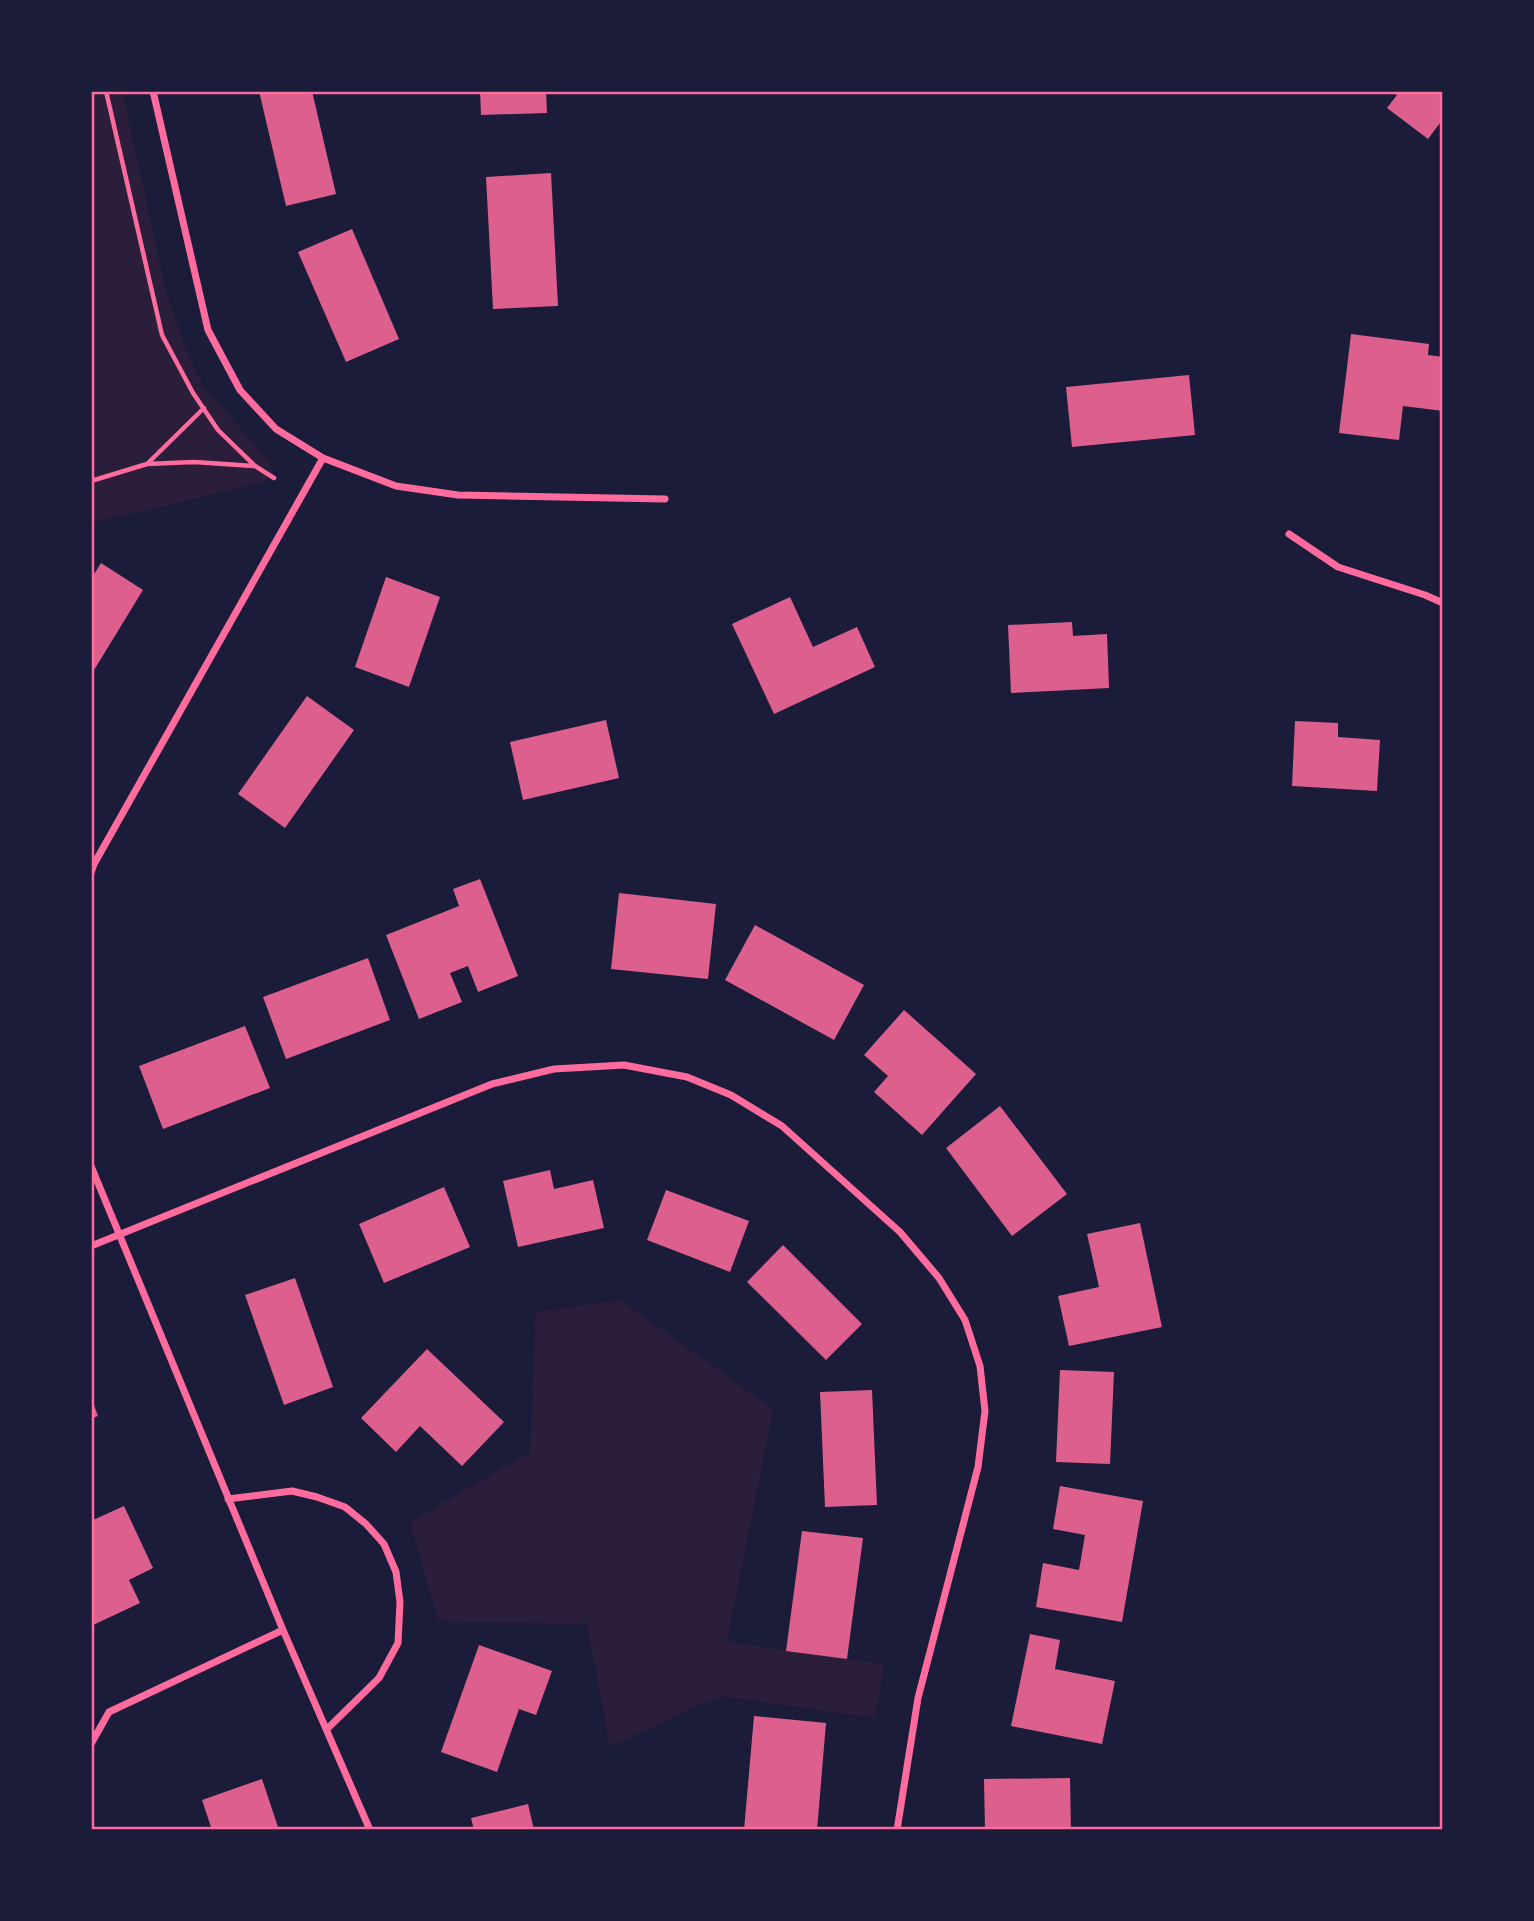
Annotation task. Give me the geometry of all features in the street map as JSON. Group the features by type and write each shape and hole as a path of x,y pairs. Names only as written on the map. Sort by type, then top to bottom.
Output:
{"street":[{"path":"153,91 208,330 240,390 276,429 323,458 396,486 458,495 665,499"},
{"path":"91,873 323,458"},
{"path":"1289,534 1338,567 1443,603"},
{"path":"91,1246 492,1084 554,1069 624,1065 687,1077 732,1095 782,1126 901,1232 939,1278 965,1320 980,1366 985,1410 978,1467 918,1698 897,1830"},
{"path":"91,1166 283,1630 370,1830"},
{"path":"228,1499 292,1491 317,1497 345,1507 366,1524 384,1544 396,1573 400,1602 398,1643 379,1678 327,1729"},
{"path":"91,1744 109,1712 283,1630"}],"path":[{"path":"106,91 162,335 193,393 218,430 255,466 274,478"},
{"path":"147,464 204,408"},
{"path":"91,481 147,464 194,462 255,466"}],"shaded area":[{"path":"91,91 122,91 166,291 184,344 203,386 269,461 272,473 266,482 91,523"},
{"path":"620,1300 773,1409 727,1642 884,1664 875,1718 720,1696 610,1747 587,1624 438,1621 410,1522 530,1452 536,1312"}],"building":[{"path":"259,91 312,91 336,194 286,206"},
{"path":"480,91 546,91 547,113 481,115"},
{"path":"1392,91 1443,91 1443,119 1428,139 1387,108 1397,95"},
{"path":"551,173 558,306 493,309 486,177"},
{"path":"352,229 399,339 346,362 298,252"},
{"path":"1351,334 1429,344 1428,355 1443,357 1443,411 1403,406 1399,440 1339,433"},
{"path":"1189,375 1195,435 1072,447 1066,387"},
{"path":"101,563 143,590 91,675 91,579"},
{"path":"386,577 440,597 409,687 355,667"},
{"path":"790,597 813,647 857,627 875,667 774,714 732,624"},
{"path":"1072,622 1073,636 1107,634 1109,688 1011,693 1008,625"},
{"path":"307,696 354,730 285,828 238,794"},
{"path":"606,720 619,778 523,800 510,742"},
{"path":"1295,721 1338,723 1338,737 1380,740 1377,791 1292,786"},
{"path":"480,879 518,976 478,992 468,966 450,973 462,1002 419,1019 386,935 459,906 453,889"},
{"path":"619,893 716,904 708,979 611,969"},
{"path":"755,925 864,985 834,1040 725,980"},
{"path":"368,958 390,1020 286,1059 263,997"},
{"path":"904,1010 976,1074 922,1135 874,1092 888,1076 864,1055"},
{"path":"245,1026 270,1088 163,1129 139,1066"},
{"path":"1000,1106 1067,1194 1012,1236 946,1148"},
{"path":"550,1170 554,1189 593,1180 604,1228 518,1247 503,1181"},
{"path":"444,1187 470,1247 384,1283 359,1224"},
{"path":"666,1190 749,1221 730,1272 647,1240"},
{"path":"1140,1223 1162,1327 1069,1346 1058,1296 1099,1287 1087,1234"},
{"path":"783,1245 862,1324 826,1360 747,1282"},
{"path":"295,1278 333,1387 284,1405 245,1295"},
{"path":"427,1349 504,1422 462,1466 420,1426 396,1452 361,1418"},
{"path":"1060,1370 1114,1372 1110,1464 1056,1462"},
{"path":"872,1390 877,1505 825,1507 820,1392"},
{"path":"91,1397 98,1416 91,1419"},
{"path":"1060,1486 1143,1501 1122,1622 1036,1607 1043,1563 1079,1570 1085,1535 1053,1529"},
{"path":"124,1506 153,1568 129,1580 140,1603 91,1626 91,1521"},
{"path":"802,1531 863,1538 847,1659 786,1651"},
{"path":"1030,1634 1060,1640 1055,1669 1115,1681 1102,1744 1011,1726"},
{"path":"479,1645 552,1671 536,1715 519,1709 497,1772 441,1752"},
{"path":"754,1716 826,1723 817,1830 744,1830"},
{"path":"1070,1778 1071,1830 985,1830 984,1779"},
{"path":"262,1779 279,1830 212,1830 202,1800"},
{"path":"528,1804 534,1830 474,1830 471,1818"}]}
